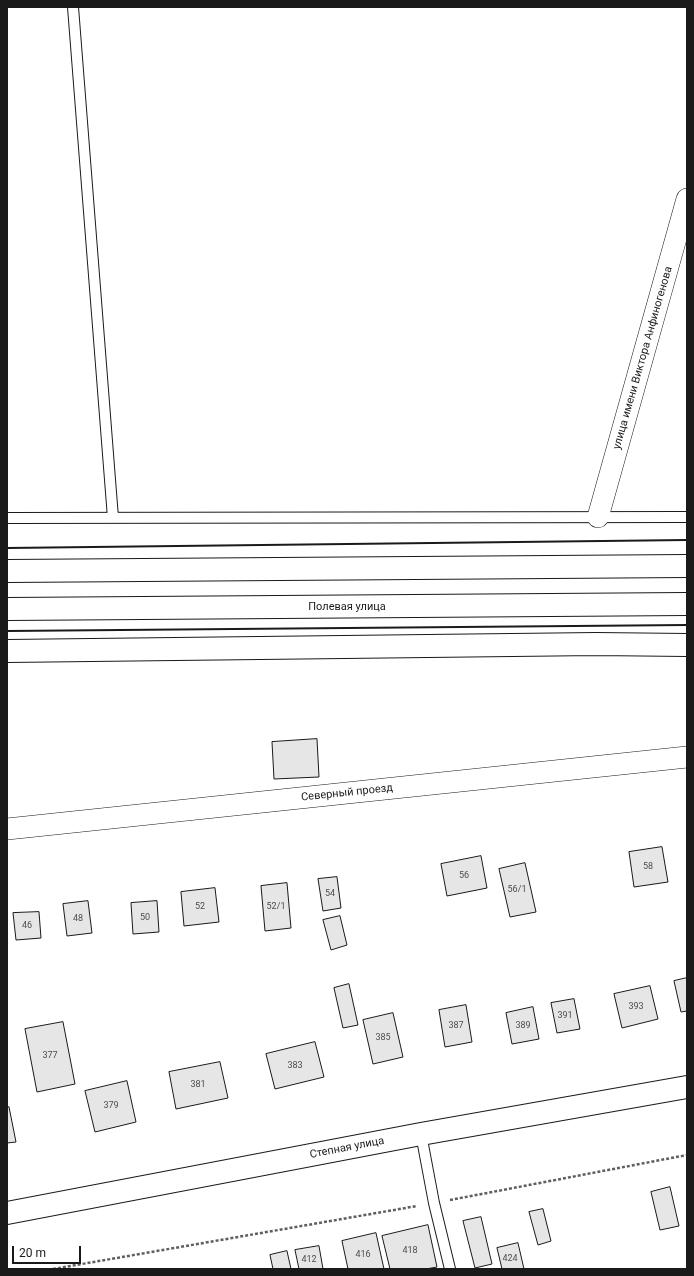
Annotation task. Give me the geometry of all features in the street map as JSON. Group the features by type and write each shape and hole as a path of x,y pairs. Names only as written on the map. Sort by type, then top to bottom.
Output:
{"main road":[{"path":"7,571 687,566"},
{"name":"Полевая улица","path":"7,609 687,604"},
{"path":"7,651 596,644 687,645"},
{"name":"Степная улица","path":"7,1213 421,1134 687,1087"}],"street":[{"name":"улица имени Виктора Анфиногенова","path":"598,517 687,199"},
{"name":"Северный проезд","path":"7,829 687,756"}],"lane":[{"path":"73,7 113,518"},
{"path":"7,518 687,517"},
{"path":"421,1134 434,1203 450,1269"}],"path":[{"path":"52,1269 434,1203 687,1155"}],"building":[{"path":"317,739 319,777 274,779 272,742"},
{"path":"662,847 668,882 634,887 629,852"},
{"path":"481,856 487,888 447,896 441,864"},
{"path":"525,863 536,912 510,917 499,869"},
{"path":"337,877 341,908 323,911 318,879"},
{"path":"287,883 291,928 265,931 261,886"},
{"path":"215,888 219,922 184,926 181,892"},
{"path":"88,901 92,933 67,936 63,904"},
{"path":"157,901 159,932 133,934 131,903"},
{"path":"39,912 41,938 16,940 13,913"},
{"path":"340,916 347,945 331,950 323,920"},
{"path":"687,978 687,1011 681,1012 674,981"},
{"path":"349,984 358,1025 343,1028 334,988"},
{"path":"650,986 658,1019 622,1028 614,994"},
{"path":"574,999 580,1029 557,1033 551,1003"},
{"path":"466,1005 472,1042 445,1047 439,1010"},
{"path":"533,1007 539,1039 512,1044 506,1013"},
{"path":"393,1013 403,1057 373,1064 363,1020"},
{"path":"63,1022 75,1084 37,1092 25,1029"},
{"path":"315,1042 324,1077 275,1089 266,1054"},
{"path":"220,1062 228,1098 176,1109 169,1072"},
{"path":"127,1081 136,1122 95,1132 85,1091"},
{"path":"9,1107 16,1142 7,1143 7,1108"},
{"path":"670,1187 679,1226 660,1230 651,1192"},
{"path":"543,1209 551,1241 538,1245 529,1212"},
{"path":"481,1217 492,1264 475,1268 463,1221"},
{"path":"428,1225 437,1267 426,1269 390,1269 382,1236"},
{"path":"376,1233 384,1269 348,1269 342,1241"},
{"path":"518,1243 524,1269 502,1269 497,1248"},
{"path":"319,1246 323,1269 299,1269 295,1250"},
{"path":"287,1251 291,1269 273,1269 270,1255"}],"wall":[{"path":"7,548 687,540"},
{"path":"7,631 687,625"}]}
